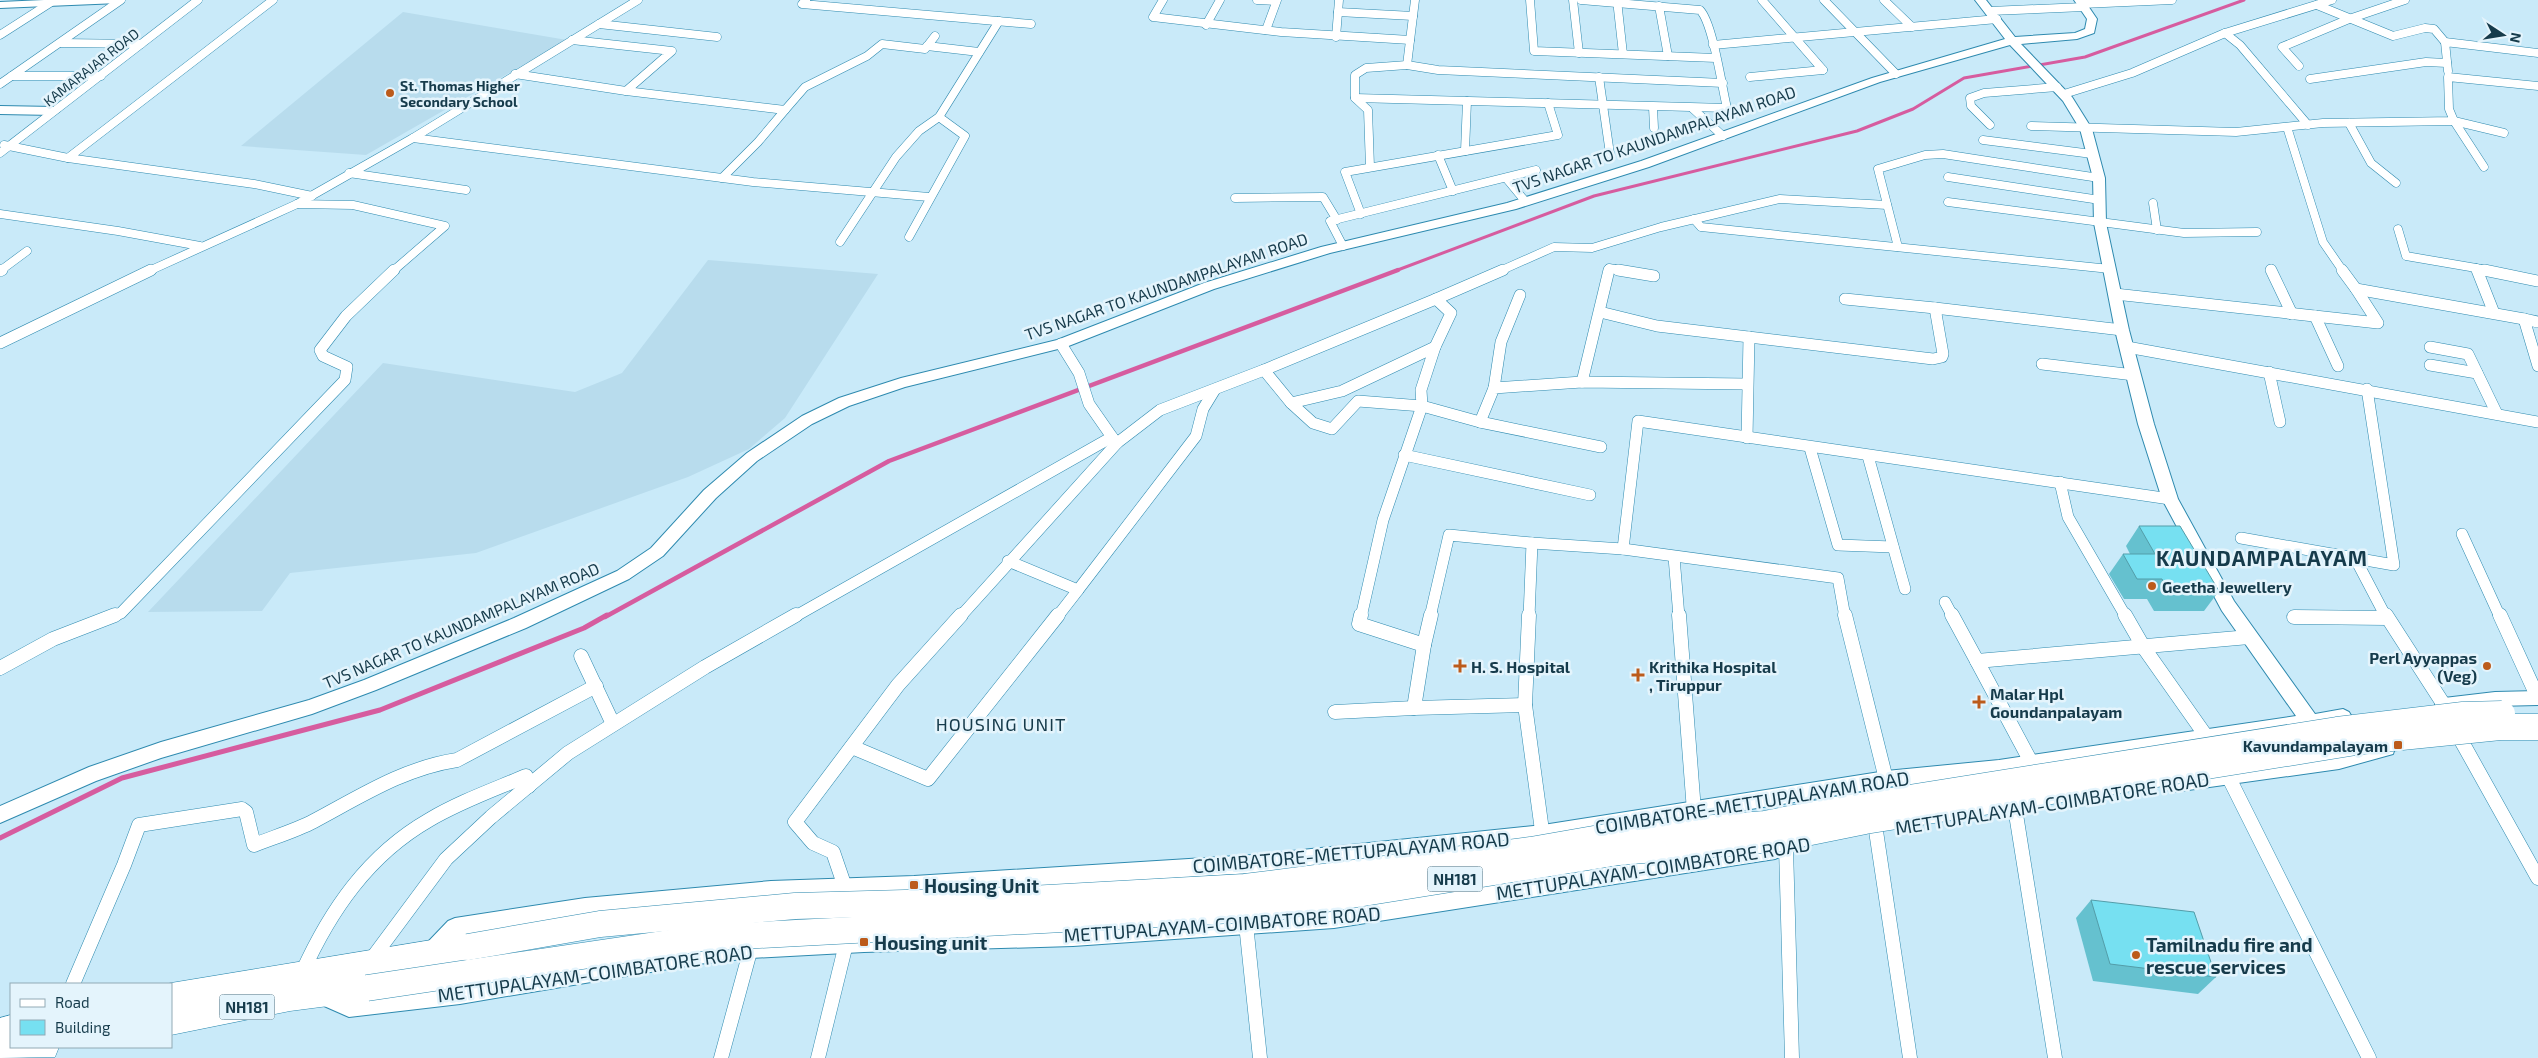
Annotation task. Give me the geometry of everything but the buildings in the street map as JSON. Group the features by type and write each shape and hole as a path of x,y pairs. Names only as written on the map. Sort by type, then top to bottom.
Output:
{"highway":[{"name":"NH181","path":"430,954 600,924 785,907 1014,900 1245,887 1531,850 1611,836 1765,824 1853,807 2337,730 2463,715 2538,713"},
{"name":"NH181","path":"367,976 703,938 858,928 1270,908 1619,852 1776,839 1865,821 2362,741 2500,727 2538,727"},
{"path":"323,995 367,976 430,954"},
{"path":"172,996 301,975 367,976"},
{"name":"METTUPALAYAM-COIMBATORE ROAD","path":"172,1021 290,998 323,995"},
{"path":"0,1057 41,1048"}],"main road":[{"path":"0,5 120,0"},
{"path":"1980,0 2017,46 2057,88 2086,129 2099,178 2100,223 2122,330 2146,424 2170,500 2228,606 2339,760"},
{"name":"TVS NAGAR TO KAUNDAMPALAYAM ROAD","path":"0,815 89,775 161,750 312,707 520,623 623,575 658,552 729,476 779,437 807,420 844,402 901,383 1061,344 1209,286 1343,246 1526,201 1645,164 1896,74 2017,46 2077,36 2090,31 2092,19 2082,4"},
{"path":"0,110 54,111"},
{"name":"COIMBATORE-METTUPALAYAM ROAD","path":"430,954 455,928 483,922 595,906 771,890 1253,864 1543,834 1886,779 1999,768 2310,720 2390,713 2495,699 2538,698"},
{"name":"METTUPALAYAM-COIMBATORE ROAD","path":"323,995 349,1007 460,994 698,954 752,948 1073,936 1334,919 1786,848 2015,808 2339,760 2398,745 2538,737"}],"street":[{"path":"0,84 120,0"},
{"name":"KAMARAJAR ROAD","path":"0,153 198,0"},
{"path":"68,158 273,0"},
{"path":"0,343 200,246 312,196 349,173 413,138 638,0"},
{"path":"806,0 802,4 1031,24"},
{"path":"1162,0 1153,17 1206,25 1336,37 1410,40"},
{"path":"1206,25 1220,0"},
{"path":"1257,0 1277,1 1266,30"},
{"path":"1336,37 1339,0"},
{"path":"1407,66 1415,0"},
{"path":"1530,0 1534,51 1716,58"},
{"path":"1573,0 1579,53"},
{"path":"1355,98 1727,108 1723,82 1713,44 1704,14 1700,10 1617,1 1581,0"},
{"path":"1750,78 1822,70 1762,0"},
{"path":"1824,0 1853,32 1896,74"},
{"path":"1884,0 1912,27"},
{"path":"1990,11 2172,0"},
{"path":"1990,125 1971,106 1970,98 1984,92 2057,88 2132,73 2225,33 2332,0"},
{"path":"2299,66 2282,47 2349,19 2405,0"},
{"path":"1617,1 1624,54"},
{"path":"0,34 50,2"},
{"path":"2317,5 2394,36 2425,28 2434,29 2445,42 2449,109 2454,121 2484,168"},
{"path":"1659,6 1668,56"},
{"path":"1338,12 1414,16"},
{"path":"1713,44 1997,20"},
{"path":"840,242 896,157 919,131 938,118 999,21"},
{"path":"599,24 717,37"},
{"path":"2225,33 2240,45 2308,125"},
{"path":"722,178 758,142 805,87 867,56 882,44 926,49 935,36"},
{"path":"572,40 672,50 626,91"},
{"path":"2445,42 2538,53"},
{"path":"61,43 141,44"},
{"path":"927,46 979,52"},
{"path":"2310,79 2426,62 2447,63"},
{"path":"1370,167 1368,110 1355,98 1355,75 1358,71 1374,66 1407,66 1438,70 1723,82"},
{"path":"515,74 626,91 785,110"},
{"path":"12,76 101,76"},
{"path":"1599,77 1610,154"},
{"path":"2448,77 2538,86"},
{"path":"1465,151 1467,100"},
{"path":"1361,214 1345,172 1558,135 1548,103"},
{"path":"1653,106 1654,128"},
{"path":"1692,108 1723,136"},
{"path":"909,237 929,197 965,136 962,132 938,118"},
{"path":"2031,126 2236,132 2308,125 2454,121 2504,134"},
{"path":"2349,123 2371,163 2396,183"},
{"path":"2115,294 2378,323 2323,242 2287,127"},
{"path":"413,138 722,178 929,197"},
{"path":"1983,140 2092,154"},
{"path":"0,144 68,158 254,184 312,196"},
{"path":"1898,247 1878,169 1925,155 1943,154 2099,178"},
{"path":"1438,155 1453,191"},
{"path":"1343,246 1330,221 1536,170"},
{"path":"349,173 466,190"},
{"path":"1948,177 2100,200"},
{"path":"1506,178 1526,201"},
{"path":"1236,198 1323,197 1337,220"},
{"path":"367,976 446,859 490,817 568,753 705,667 1115,440 1160,410 1214,391 1436,299 1554,247 1592,248 1694,219 1780,199 1887,205"},
{"path":"1948,202 2184,233 2258,232"},
{"path":"2153,203 2157,230"},
{"path":"0,668 53,640 120,613 344,380 347,367 323,356 320,350 324,343 356,305 445,226 440,223 353,205 297,204"},
{"path":"0,214 118,231 200,246"},
{"path":"1694,219 1701,227 2110,269"},
{"path":"2398,229 2406,256 2538,281"},
{"path":"0,271 27,251"},
{"path":"1582,382 1609,268 1654,276"},
{"path":"2476,268 2494,313"},
{"path":"2271,269 2292,314"},
{"path":"2356,289 2538,322"},
{"path":"1480,422 1494,388 1501,342 1520,295"},
{"path":"1424,644 1359,624 1383,520 1422,406 1421,390 1435,348 1451,313 1436,299"},
{"path":"1845,299 2122,330"},
{"path":"1600,312 1657,326 1938,358 1943,354 1935,308"},
{"path":"2314,316 2338,366"},
{"path":"2524,319 2538,366"},
{"path":"1747,438 1749,337"},
{"path":"1061,344 1079,373 1089,404 1115,440"},
{"path":"2127,347 2367,389 2538,422"},
{"path":"2430,347 2468,354 2497,414"},
{"path":"1291,404 1342,390 1435,348"},
{"path":"2042,364 2134,375"},
{"path":"2430,365 2477,373"},
{"path":"1264,370 1291,404 1313,423 1332,429 1358,401 1422,406 1480,422 1601,447"},
{"path":"2269,372 2280,422"},
{"path":"1494,388 1582,382 1747,384"},
{"path":"2241,538 2394,565 2367,389"},
{"path":"852,747 928,779 1078,590 1196,436 1203,409 1214,391"},
{"path":"1623,549 1638,421 1810,448 1868,456 1900,458 2170,500"},
{"path":"845,887 833,852 813,843 795,822 898,685 1115,440"},
{"path":"1810,448 1838,545 1893,547"},
{"path":"1404,455 1590,496"},
{"path":"1868,456 1905,589"},
{"path":"2060,482 2068,517 2144,648 2206,736"},
{"path":"2462,534 2538,698"},
{"path":"1414,708 1424,644 1449,535 1623,549 1838,578 1847,628 1886,779"},
{"path":"1532,543 1525,705 1552,886"},
{"path":"1674,557 1694,811"},
{"path":"2355,558 2387,618 2444,705"},
{"path":"1008,561 1078,590"},
{"path":"1945,602 2032,762"},
{"path":"2294,617 2387,618"},
{"path":"1977,661 2144,648 2249,637"},
{"path":"581,656 613,724"},
{"path":"74,983 101,914 128,857 139,825 242,809 246,812 254,845 312,822 383,782 436,763 457,760 596,686"},
{"path":"1335,712 1525,705"},
{"path":"2462,742 2538,878"},
{"path":"301,975 321,931 345,897 384,852 427,821 477,797 526,776 529,786"},
{"path":"2228,776 2369,1058"},
{"path":"2015,808 2055,1058"},
{"path":"1876,831 1910,1058"},
{"path":"1786,848 1792,1058"},
{"path":"1246,924 1260,1058"},
{"path":"818,1058 846,944"},
{"path":"722,1058 752,948"}],"shaded area":[{"name":"St. Thomas Higher Secondary School","path":"403,12 567,40 366,155 241,146"},
{"path":"708,260 878,274 785,418 749,449 688,477 476,553 290,573 262,611 148,612 383,363 575,392 622,373"}],"waterway":[{"path":"1395,271 1594,196 1857,131 1913,109 1964,78 2085,57 2244,0"},
{"path":"605,617 889,461 1398,270"},
{"path":"0,838 122,778 380,710 584,628 607,615"}],"place":[{"name":"St. Thomas Higher Secondary School","path":"390,93"},
{"name":"Geetha Jewellery","path":"2152,586"},
{"name":"H. S. Hospital","path":"1460,666"},
{"name":"Perl Ayyappas (Veg)","path":"2487,666"},
{"name":"Krithika Hospital , Tiruppur","path":"1638,675"},
{"name":"Malar Hpl Goundanpalayam","path":"1979,702"},
{"name":"Kavundampalayam","path":"2398,745"},
{"name":"Housing Unit","path":"914,885"},
{"name":"Housing unit","path":"864,942"},
{"name":"Tamilnadu fire and rescue services","path":"2136,955"}],"district":[{"name":"KAUNDAMPALAYAM","path":"2262,557"},
{"name":"HOUSING UNIT","path":"1001,724"}]}
